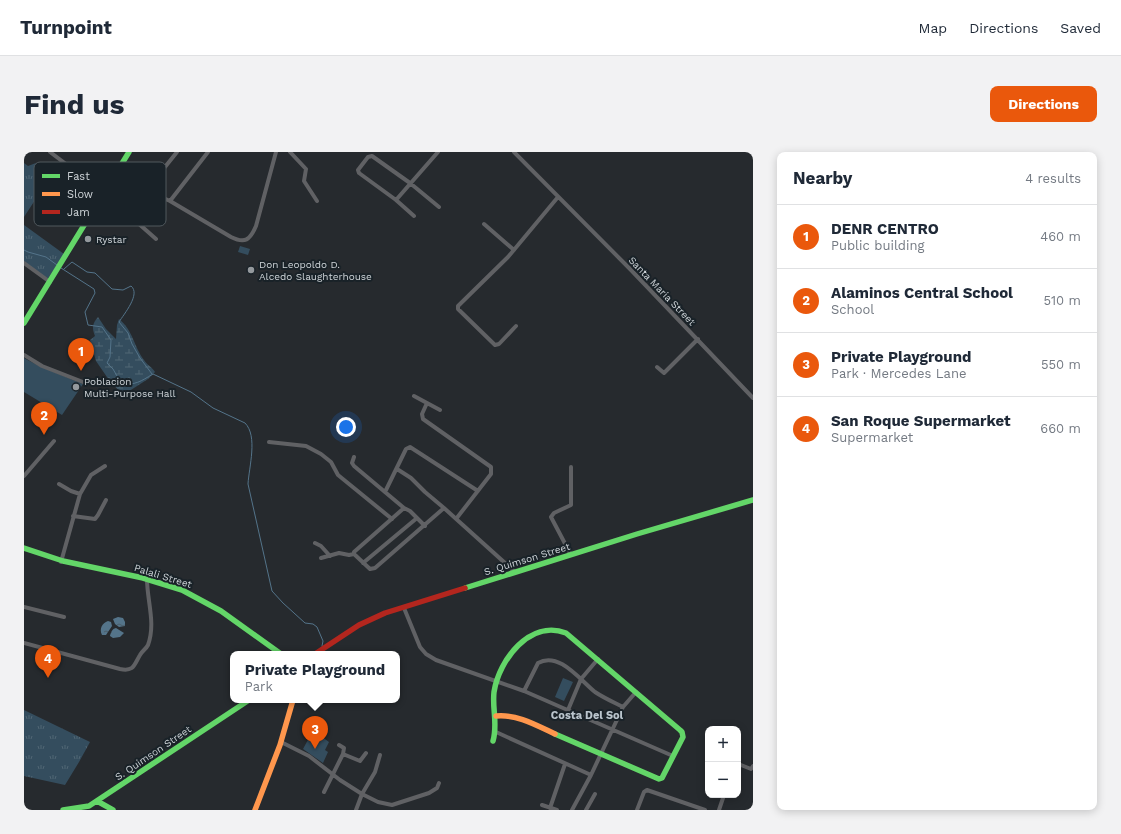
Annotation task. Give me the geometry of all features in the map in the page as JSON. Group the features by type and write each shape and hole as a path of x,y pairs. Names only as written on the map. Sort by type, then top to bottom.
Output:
{"street":[{"path":"50,152 63,162"},
{"path":"122,162 128,152"},
{"path":"166,167 177,152"},
{"path":"170,201 208,152"},
{"path":"166,199 231,237 245,240 253,234 256,226 276,152"},
{"path":"290,152 306,170 304,181 317,201"},
{"path":"396,200 438,152"},
{"name":"Santa Maria Street","path":"514,152 698,339 753,398"},
{"path":"414,216 396,200 359,173 358,170 368,157 372,156 410,183 439,207"},
{"path":"516,326 498,344 495,345 458,308 459,304 514,250 558,197"},
{"path":"484,224 514,250"},
{"path":"24,323 83,226"},
{"path":"141,226 156,239"},
{"path":"24,263 50,282"},
{"path":"657,367 664,373 698,339"},
{"path":"24,356 42,366 83,382"},
{"path":"414,396 440,410"},
{"path":"427,403 422,414 423,419 491,467 492,474 456,518"},
{"path":"24,476 54,441"},
{"path":"269,442 312,448 332,462 338,475 392,519"},
{"path":"385,492 408,447 412,447 478,491"},
{"path":"354,457 352,463 354,466 404,508 410,511 425,526"},
{"path":"62,562 80,494 91,475 105,466"},
{"path":"571,467 571,505 554,513 550,517 571,555"},
{"path":"397,469 411,478 515,572"},
{"path":"59,484 80,494"},
{"path":"73,516 95,519 106,500"},
{"name":"S. Quimson Street","path":"320,651 359,625 386,613 637,534 753,500"},
{"path":"320,558 339,553 349,556 354,554 355,550 404,508"},
{"path":"354,554 370,570 372,570 425,526 444,508"},
{"path":"363,563 417,518"},
{"path":"314,543 321,546 330,556"},
{"name":"Palali Street","path":"24,548 40,556 62,562 146,579 182,590 220,608 277,651"},
{"path":"24,643 120,669 131,669 148,645 150,635 152,614 146,579"},
{"path":"24,608 64,617"},
{"path":"404,608 420,647 426,654 436,660 524,691 672,756"},
{"path":"493,741 496,732 494,698 496,682 502,668 520,644 528,637 546,631 557,630 566,632 598,659 682,732 683,737 662,778 659,779 521,719 506,715 496,716"},
{"path":"568,710 581,679 598,659"},
{"path":"524,691 538,663 546,660 557,662 581,679 594,691 623,707"},
{"path":"572,810 601,754 611,729 623,707 636,692"},
{"name":"S. Quimson Street","path":"63,810 89,806 245,703"},
{"path":"255,810 281,742 292,703"},
{"path":"496,732 565,764 591,774"},
{"path":"281,742 309,756 346,784 378,802 392,804 429,793 437,788 439,783"},
{"path":"324,792 343,754 344,748 339,745"},
{"path":"343,754 360,761 366,753"},
{"path":"356,810 362,794 375,772 380,755"},
{"path":"550,808 565,764"},
{"path":"741,765 750,769 753,766"},
{"path":"637,810 644,792 647,790 705,810"},
{"path":"586,810 595,794"},
{"path":"719,810 723,798"},
{"path":"97,801 113,810"},
{"path":"542,805 557,810"}],"green space":[{"path":"24,163 28,166 34,164 34,202 24,217"},
{"path":"24,225 64,254 47,280 24,263"},
{"path":"240,246 250,249 248,255 238,252"},
{"path":"98,317 106,329 116,339 119,319 124,323 145,362 155,372 148,379 123,395 109,380 96,361 90,340 95,336 93,326"},
{"path":"24,358 39,366 83,384 62,415 24,392"},
{"path":"563,678 573,682 564,701 555,697"},
{"path":"24,710 90,742 65,785 24,776"},
{"path":"310,736 322,737 329,742 325,750 328,752 323,763 303,749"}],"water":[{"path":"118,617 123,618 125,626 119,627 115,624 113,619"},
{"path":"108,621 111,622 112,626 106,635 102,635 102,626"},
{"path":"116,628 124,633 120,637 113,638 110,635"}],"waterway":[{"path":"24,250 46,257 57,265"},
{"path":"64,269 72,262 87,272 95,273 112,289 123,290 131,286 134,290 133,299 119,322 128,333 140,358 152,374"},
{"path":"61,268 94,289 95,293 85,312 88,325 102,327 111,340 110,357 107,363 113,369 121,383 134,383 153,374 191,392 213,408 245,423 249,429 252,444 248,484 272,591 305,623 313,624 317,627 323,641 322,646"}],"traffic: fast":[{"path":"123,162 129,152"},
{"path":"24,323 84,226"},
{"path":"465,588 637,534 753,500"},
{"path":"24,548 63,561 143,578 182,590 221,611 277,651"},
{"path":"493,741 495,729 494,692 502,667 518,645 529,637 540,632 553,630 566,633 680,730 683,737 662,778 659,779 555,734"},
{"path":"63,810 89,806 244,703"},
{"path":"97,801 113,810"}],"traffic: slow":[{"path":"255,810 280,745 292,703"},
{"path":"496,716 519,718 555,734"}],"traffic: jam":[{"path":"320,651 359,625 385,613 465,588"}],"place":[{"name":"Rystar","path":"88,239"},
{"name":"Don Leopoldo D. Alcedo Slaughterhouse","path":"251,270"},
{"name":"DENR CENTRO","path":"81,371"},
{"name":"Poblacion Multi-Purpose Hall","path":"76,387"},
{"name":"Alaminos Central School","path":"44,435"},
{"name":"San Roque Supermarket","path":"48,678"},
{"name":"Private Playground","path":"315,749"}],"district":[{"name":"Costa Del Sol","path":"587,715"}]}
